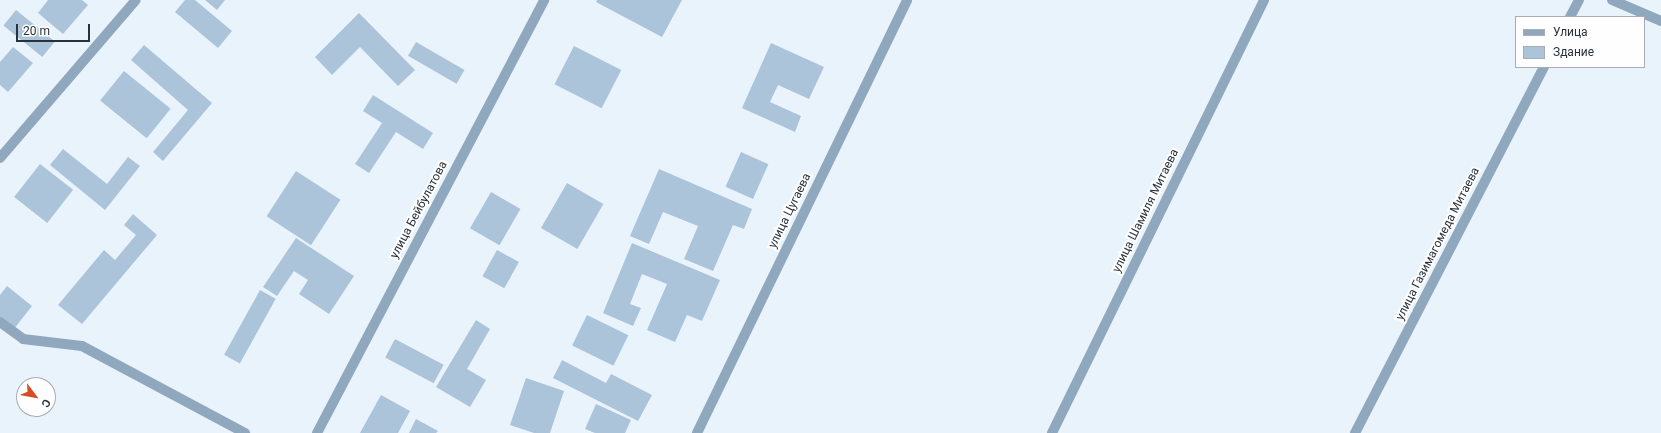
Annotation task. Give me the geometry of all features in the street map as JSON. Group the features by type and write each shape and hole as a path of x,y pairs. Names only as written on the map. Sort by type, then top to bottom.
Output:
{"street":[{"path":"0,158 136,0"},
{"name":"улица Бейбулатова","path":"317,433 544,0"},
{"name":"улица Цугаева","path":"697,433 907,0"},
{"name":"улица Шамиля Митаева","path":"1052,433 1264,0"},
{"path":"1571,16 1579,0"},
{"path":"1612,0 1661,22"},
{"name":"улица Газимагомеда Митаева","path":"1354,433 1543,68"},
{"path":"0,322 23,339 82,346 245,433"}],"building":[{"path":"48,0 82,0 88,5 63,34 38,13"},
{"path":"185,0 195,0 232,31 218,48 175,12"},
{"path":"205,0 225,0 217,10"},
{"path":"597,0 682,0 662,37 596,2"},
{"path":"16,10 55,41 42,57 3,26"},
{"path":"359,13 415,70 398,86 360,47 332,75 315,57"},
{"path":"416,42 464,70 456,84 408,56"},
{"path":"771,43 824,67 809,99 778,85 770,102 801,116 795,132 742,108"},
{"path":"144,45 212,103 163,161 153,152 188,110 131,60"},
{"path":"574,46 621,70 602,108 554,84"},
{"path":"13,47 33,63 8,92 0,85 0,62"},
{"path":"124,71 171,109 147,138 100,101"},
{"path":"373,95 433,133 423,149 396,132 369,173 355,164 382,123 363,111"},
{"path":"63,149 107,184 128,157 140,166 105,210 50,165"},
{"path":"741,152 768,164 753,199 726,187"},
{"path":"40,164 73,190 47,223 14,197"},
{"path":"659,169 752,209 744,229 733,225 713,271 684,259 698,226 663,212 649,244 630,236"},
{"path":"296,171 340,200 311,245 267,216"},
{"path":"567,183 603,204 577,249 541,228"},
{"path":"491,192 520,209 499,245 470,228"},
{"path":"133,214 157,235 82,324 58,305 104,250 115,260 136,235 124,225"},
{"path":"296,238 354,276 329,314 299,294 308,280 294,271 277,296 263,287"},
{"path":"632,243 720,280 702,321 687,315 675,342 647,330 667,284 642,274 630,304 641,308 633,326 603,313"},
{"path":"497,250 519,262 504,288 482,276"},
{"path":"7,286 32,306 14,329 0,317 0,295"},
{"path":"260,290 276,299 240,363 224,355"},
{"path":"587,315 628,335 613,366 572,346"},
{"path":"476,320 490,329 467,369 486,380 470,407 436,387"},
{"path":"395,339 444,365 434,383 385,358"},
{"path":"562,360 606,383 611,374 652,395 638,421 553,378"},
{"path":"526,378 564,391 550,433 534,433 510,425"},
{"path":"381,395 410,411 398,433 360,433"},
{"path":"596,404 631,420 625,433 595,433 585,429"},
{"path":"416,419 438,431 436,433 409,433"}]}
